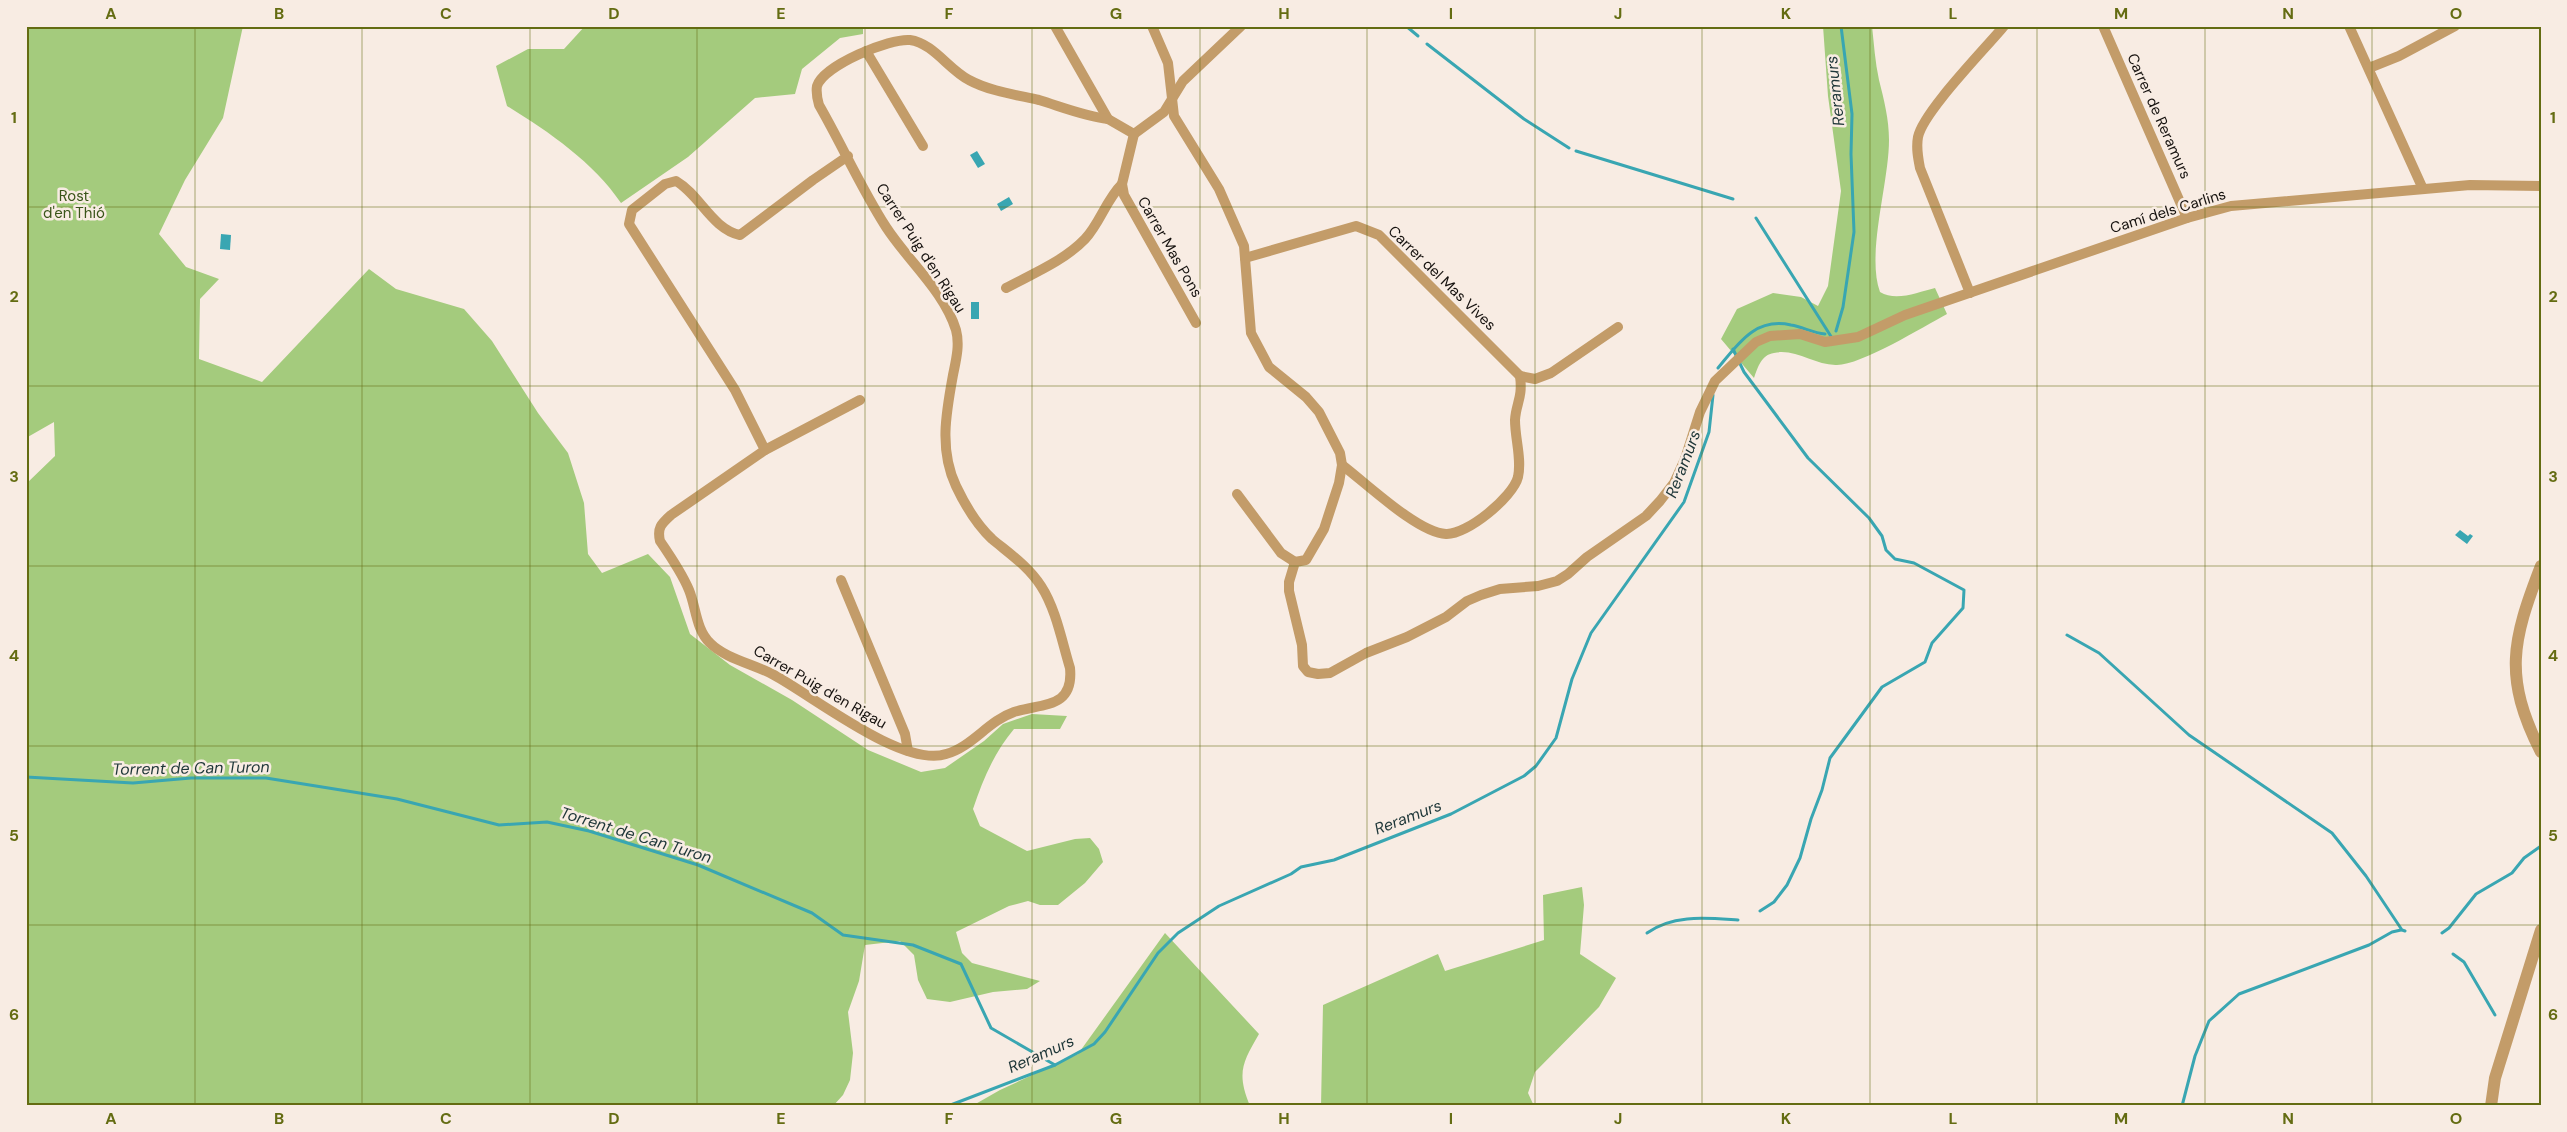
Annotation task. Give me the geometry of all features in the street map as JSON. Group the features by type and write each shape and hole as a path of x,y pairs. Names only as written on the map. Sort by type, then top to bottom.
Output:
{"street":[{"path":"1055,26 1108,119"},
{"path":"1152,26 1168,63 1174,116 1219,189 1244,246 1251,333 1260,353 1278,376 1306,397 1319,412 1330,430 1342,465 1421,527 1446,534 1475,524 1502,501 1518,478 1515,419 1522,392 1520,376 1536,379 1551,373 1618,327"},
{"path":"923,146 866,51 909,40 922,43 971,82 1066,108 1088,117 1108,119 1134,134 1164,112 1183,82 1241,26"},
{"path":"1970,293 1920,168 1917,155 1918,136 1934,108 2004,26"},
{"name":"Carrer de Reramurs","path":"2103,26 2187,218"},
{"path":"2349,26 2423,189"},
{"path":"2368,68 2399,56 2455,26"},
{"name":"Carrer Puig d'en Rigau","path":"860,400 765,450 671,515 658,528 660,541 690,592 703,635 710,643 724,652 774,675 887,743 920,755 946,754 1007,714 1055,702 1068,691 1071,680 1070,668 1042,587 1030,571 991,538 976,520 955,485 949,468 945,452 946,416 958,341 950,315 872,206 816,96 818,84 826,74 866,51"},
{"name":"Carrer Mas Pons","path":"1134,134 1122,184 1124,195 1196,323"},
{"path":"765,450 735,390 629,224 632,210 665,184 676,181 687,187 717,222 730,233 740,235 848,156"},
{"name":"Carrer Mas Pons","path":"1006,288 1050,265 1085,239 1114,192 1122,184"},
{"name":"Camí dels Carlins","path":"1295,562 1289,582 1289,592 1302,646 1303,666 1308,672 1318,674 1330,673 1366,653 1407,637 1446,617 1467,601 1481,595 1500,589 1538,586 1557,581 1587,557 1646,516 1674,483 1685,459 1704,401 1715,381 1742,353 1756,342 1770,336 1800,334 1825,342 1858,336 1904,314 2187,218 2231,206 2470,185 2541,186"},
{"name":"Carrer del Mas Vives","path":"1245,258 1356,226 1379,235 1520,376"},
{"path":"1237,494 1281,553 1295,562 1306,560 1324,529 1342,465"},
{"path":"2541,566 2519,626 2514,662 2519,700 2541,752"},
{"name":"Carrer Puig d'en Rigau","path":"841,580 905,734 908,751"},
{"path":"2491,1106 2495,1078 2541,930"}],"green space":[{"name":"Rost d'en Thió","path":"26,26 243,26 223,118 185,180 159,234 186,267 219,279 200,299 199,359 262,382 369,269 396,289 464,309 492,341 538,413 568,453 584,503 588,554 602,573 648,554 670,577 690,634 730,665 792,700 868,750 921,772 945,768 984,741 1003,724 1032,714 1067,716 1060,729 1014,729 990,767 973,809 980,826 1027,851 1075,839 1090,838 1099,849 1103,862 1085,883 1058,905 1040,905 1028,901 1009,906 956,932 962,953 972,963 1040,981 1027,989 993,992 950,1002 927,999 918,980 914,955 900,941 865,945 859,981 848,1012 853,1053 850,1080 843,1095 833,1106 26,1106 26,484 55,456 54,422 26,438"},
{"path":"585,26 863,26 863,34 840,38 802,69 795,94 755,98 688,157 621,203 610,188 584,161 539,126 507,106 496,66 528,49 564,49"},
{"path":"1823,26 1872,26 1876,66 1889,132 1888,157 1877,239 1876,276 1880,292 1886,295 1900,296 1935,288 1947,314 1876,352 1848,363 1829,365 1790,353 1770,354 1761,362 1754,378 1721,339 1737,309 1773,293 1801,297 1818,306 1828,286 1841,191 1828,96"},
{"path":"1582,887 1584,905 1580,954 1616,978 1599,1007 1535,1072 1528,1093 1534,1106 1321,1106 1323,1005 1438,954 1445,971 1544,940 1543,895"},
{"path":"1165,933 1259,1034 1245,1060 1242,1076 1250,1106 972,1106 1000,1090 1078,1054"}],"water":[{"path":"977,151 985,164 978,168 970,155"},
{"path":"1009,197 1013,204 1001,211 997,204"},
{"path":"221,234 231,235 230,250 220,249"},
{"path":"971,302 979,302 979,319 971,319"},
{"path":"2460,530 2468,536 2470,534 2473,536 2467,544 2455,535"}],"waterway":[{"path":"1406,26 1418,36"},
{"name":"Reramurs","path":"1836,331 1843,307 1854,232 1851,154 1852,114 1841,26"},
{"path":"1427,44 1524,119 1569,148"},
{"path":"1576,151 1733,199"},
{"path":"1756,218 1832,338"},
{"name":"Reramurs","path":"1718,368 1748,334 1767,325 1791,325 1825,334"},
{"path":"1733,349 1744,372 1808,458 1869,518 1882,536 1886,550 1895,559 1914,563 1964,590 1963,608 1932,643 1925,662 1882,687 1830,758 1822,790 1811,819 1800,858 1787,885 1774,902 1760,911"},
{"name":"Reramurs","path":"948,1106 1055,1065 1094,1044 1105,1032 1158,953 1178,933 1219,906 1291,874 1301,867 1334,860 1451,814 1524,776 1536,766 1556,738 1572,679 1591,633 1684,502 1709,432 1713,395"},
{"path":"2067,635 2099,653 2189,735 2332,833 2366,876 2402,930 2405,931"},
{"name":"Torrent de Can Turon","path":"26,777 133,783 191,778 266,778 397,799 499,825 547,822 589,831 698,865 812,913 843,935 913,945 961,964 991,1028 1055,1065"},
{"path":"2442,933 2449,928 2476,894 2512,873 2524,858 2541,846"},
{"path":"1647,933 1657,927 1679,920 1702,918 1738,920"},
{"path":"2182,1106 2195,1056 2209,1021 2239,994 2369,945 2392,932 2401,930"},
{"path":"2453,954 2464,962 2495,1015"}]}
